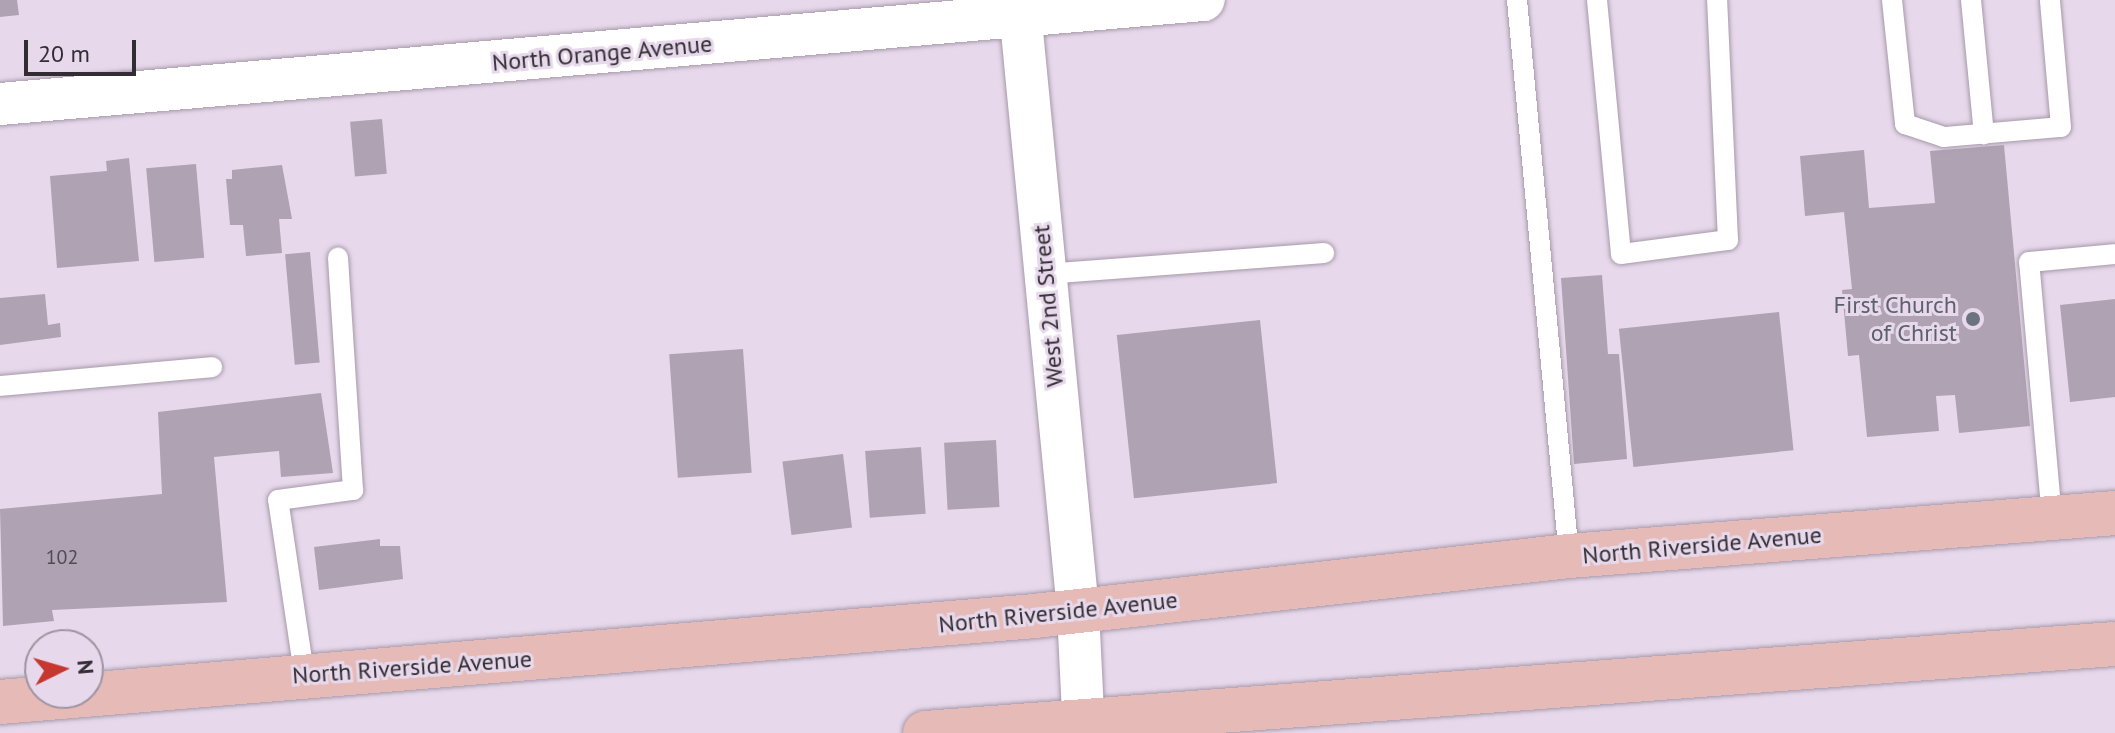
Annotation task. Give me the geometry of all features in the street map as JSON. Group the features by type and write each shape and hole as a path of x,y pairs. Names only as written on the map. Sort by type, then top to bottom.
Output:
{"main road":[{"name":"North Riverside Avenue","path":"0,702 304,673 467,665 1078,611 1569,556 2115,513"},
{"path":"925,733 1084,726 2115,644"}],"street":[{"name":"North Orange Avenue","path":"0,104 1020,9 1204,0"},
{"name":"West 2nd Street","path":"1020,9 1078,611 1084,726"}],"lane":[{"path":"1517,0 1548,361 1569,556"},
{"path":"1597,0 1621,254 1728,240 1717,0"},
{"path":"1892,0 1905,124 1944,137 2061,127 2050,0"},
{"path":"1971,0 1984,134"},
{"path":"1045,274 1324,253"},
{"path":"2052,518 2029,262 2115,254"},
{"path":"304,673 278,500 353,490 338,257"},
{"path":"0,386 212,367"}],"building":[{"path":"0,0 17,0 19,15 0,17"},
{"path":"382,119 387,174 355,177 350,122"},
{"path":"2004,145 2030,426 1959,433 1955,395 1936,396 1939,431 1867,437 1859,355 1848,356 1842,290 1852,289 1844,212 1805,216 1800,156 1864,150 1869,208 1935,203 1930,151"},
{"path":"129,158 139,261 57,268 50,176 107,171 106,161"},
{"path":"196,164 204,258 154,262 146,168"},
{"path":"282,165 292,219 279,219 282,253 246,256 243,225 230,225 226,179 232,179 232,170"},
{"path":"310,252 320,363 295,365 285,254"},
{"path":"1602,275 1608,354 1619,354 1627,459 1574,464 1561,278"},
{"path":"45,294 48,325 60,323 61,337 0,345 0,298"},
{"path":"2115,299 2115,397 2070,402 2060,305"},
{"path":"1779,312 1794,450 1633,467 1619,329"},
{"path":"1260,320 1277,483 1134,498 1117,335"},
{"path":"743,349 752,473 678,478 669,354"},
{"path":"321,393 333,473 281,477 279,451 214,457 227,602 52,610 54,621 3,626 0,509 162,494 158,412"},
{"path":"996,440 1000,507 948,510 944,443"},
{"path":"921,447 926,514 870,518 865,451"},
{"path":"843,454 852,527 791,535 782,461"},
{"path":"380,539 380,546 400,546 403,579 319,590 314,547"}],"place":[{"name":"First Church of Christ","path":"1973,319"}]}
